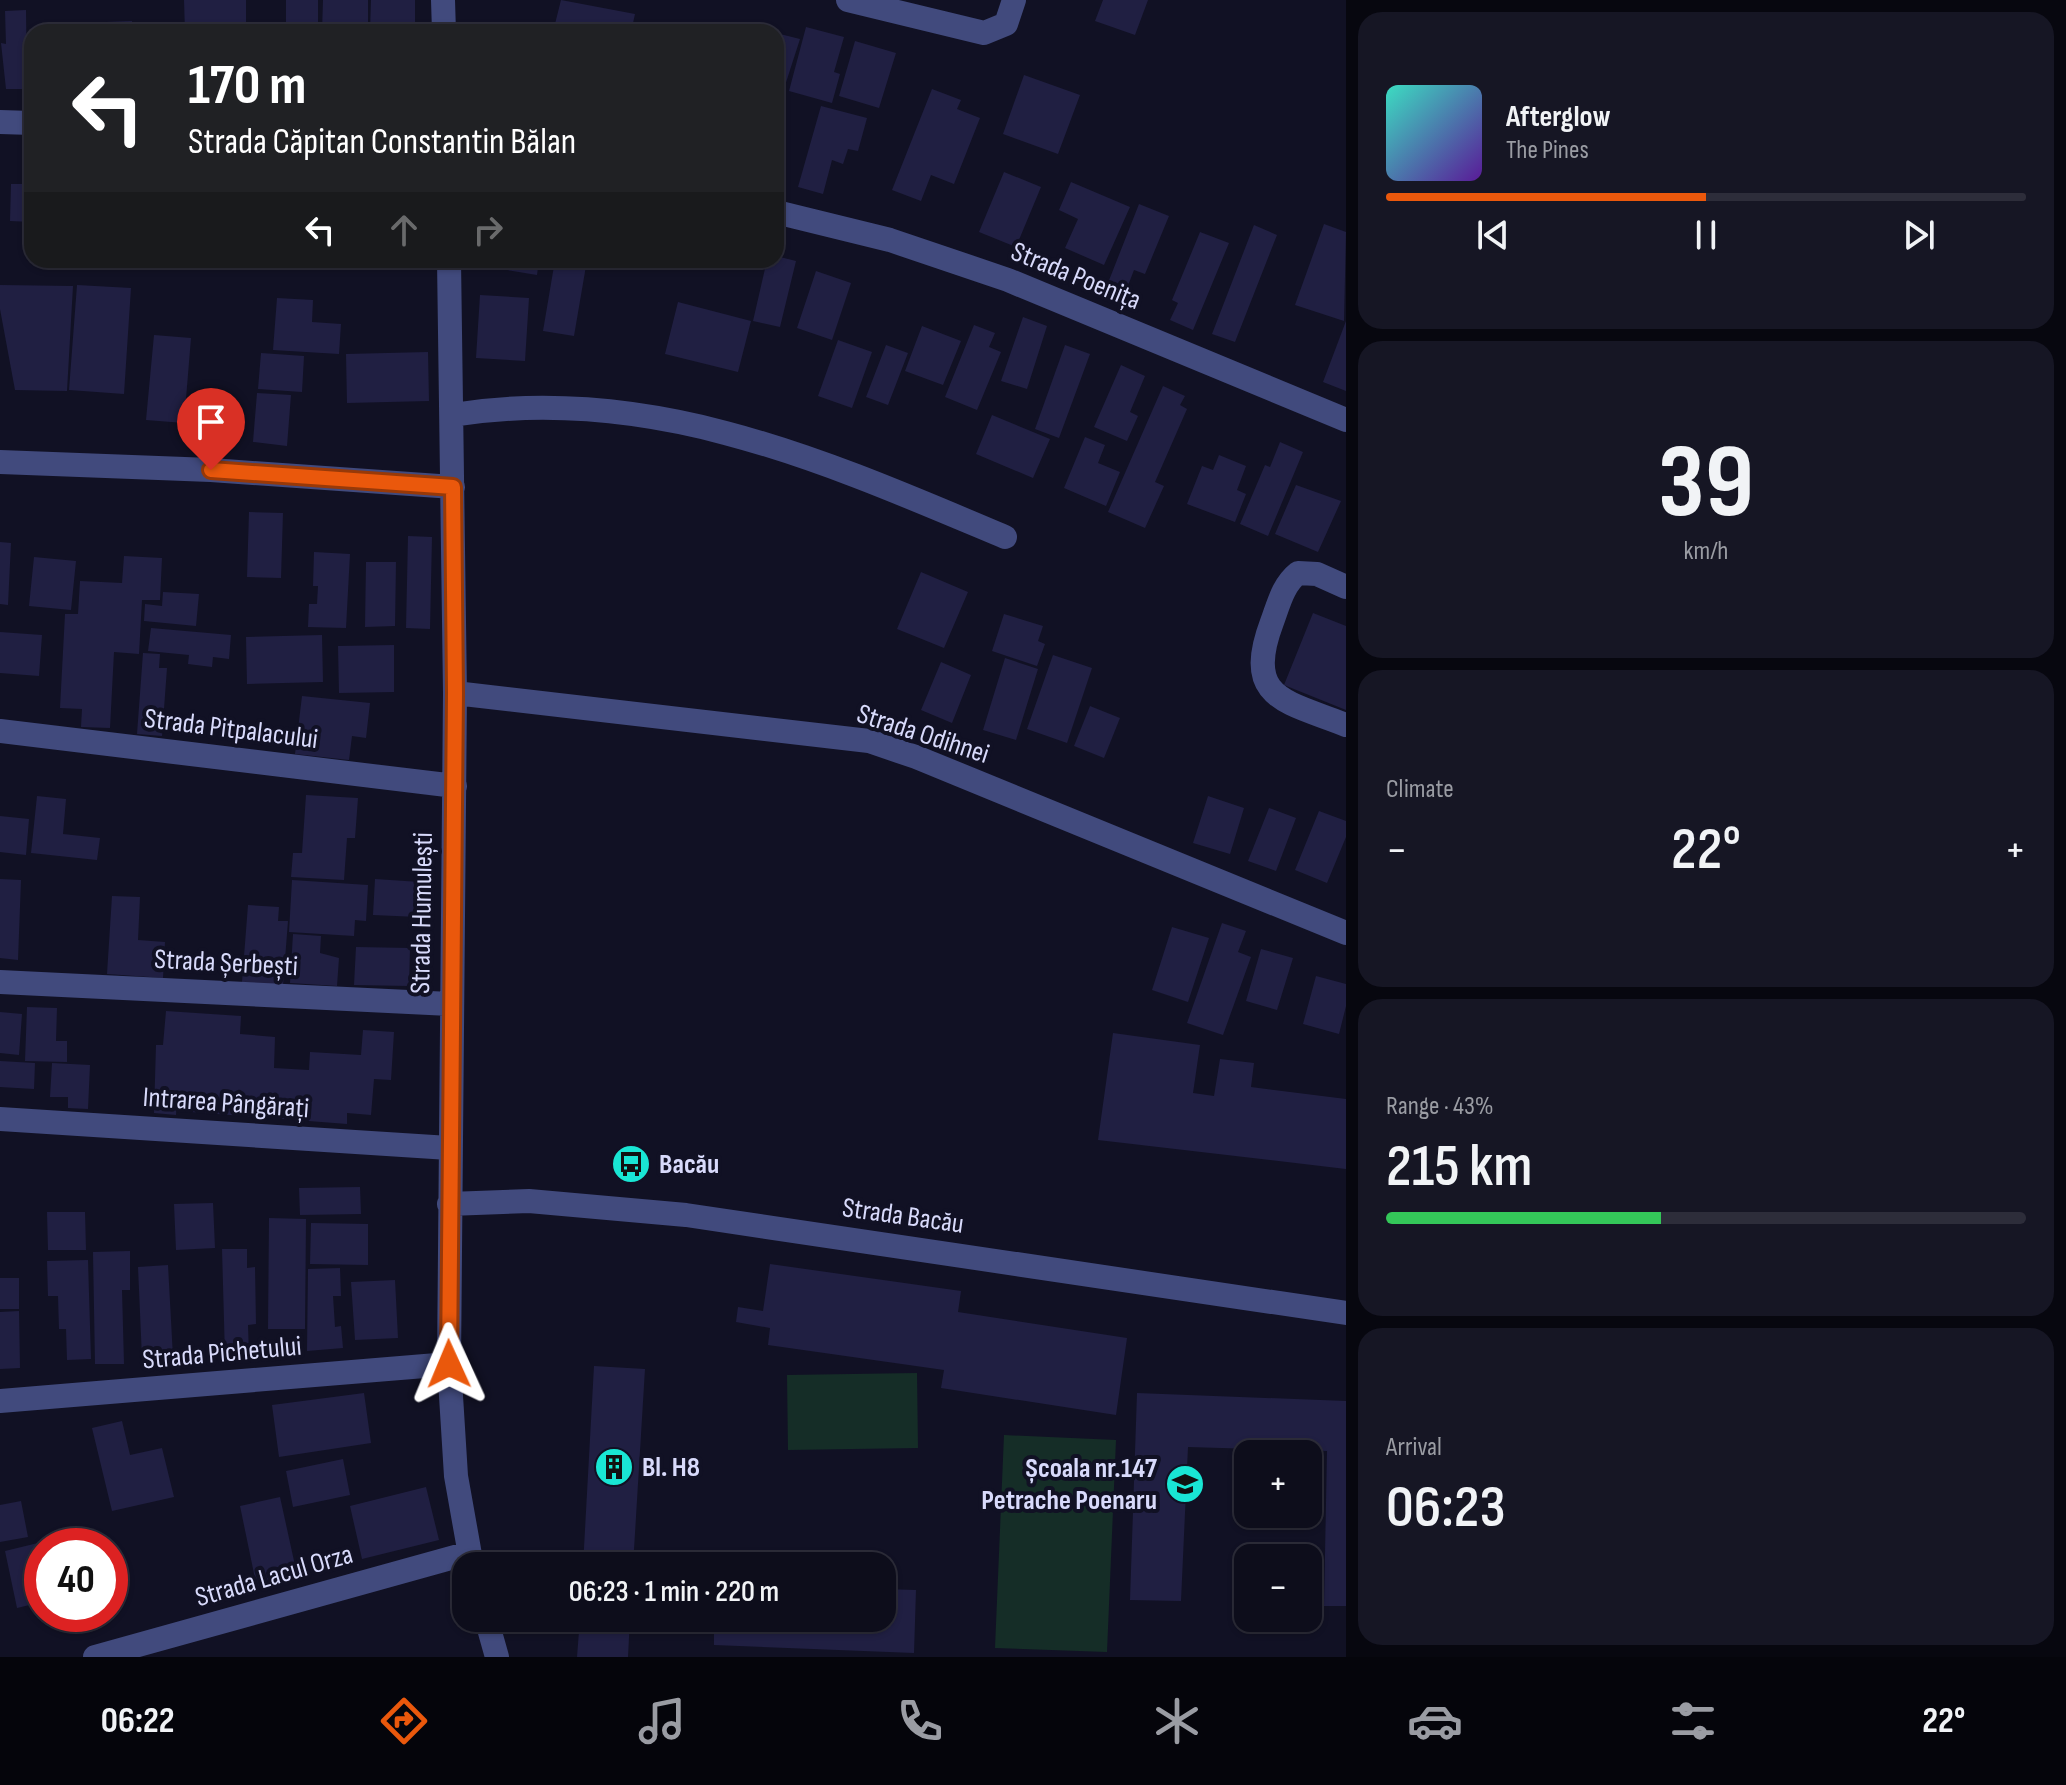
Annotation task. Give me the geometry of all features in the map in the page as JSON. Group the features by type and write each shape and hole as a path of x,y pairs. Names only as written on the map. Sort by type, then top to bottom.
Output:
{"street":[{"path":"443,0 444,24"},
{"path":"848,0 984,33 1006,24 1014,0"},
{"path":"0,122 24,123"},
{"name":"Strada Poenița","path":"784,214 890,240 1008,280 1346,420"},
{"name":"Strada Humulești","path":"449,268 455,786 450,1004 449,1364 456,1476 470,1552"},
{"path":"452,415 537,407 600,411 689,423 797,452 1005,537"},
{"path":"0,462 211,470 453,487"},
{"path":"1346,587 1317,574 1298,573 1287,582 1260,654 1264,676 1277,698 1346,725"},
{"name":"Strada Odihnei","path":"455,693 869,741 916,757 1346,933"},
{"name":"Strada Pitpalacului","path":"0,731 455,786"},
{"name":"Strada Șerbești","path":"0,982 450,1004"},
{"name":"Intrarea Pângărați","path":"0,1119 449,1148"},
{"name":"Strada Bacău","path":"449,1204 529,1201 672,1213 1346,1313"},
{"name":"Strada Pichetului","path":"0,1401 449,1364"},
{"name":"Strada Lacul Orza","path":"95,1657 452,1565"},
{"path":"490,1632 497,1657"}],"green space":[{"path":"917,1373 918,1448 788,1450 787,1375"},
{"path":"1004,1435 1116,1440 1107,1652 995,1648"}],"building":[{"path":"184,0 246,0 246,24 185,24"},
{"path":"286,0 318,0 318,24 286,24"},
{"path":"323,0 368,0 368,24 322,24"},
{"path":"371,0 415,0 415,24 370,24"},
{"path":"561,0 635,14 633,24 555,24"},
{"path":"1103,0 1148,0 1135,35 1095,21"},
{"path":"26,10 24,89 6,89 1,43 6,44 5,11"},
{"path":"132,21 132,24 80,23"},
{"path":"806,27 844,37 834,72 840,74 832,103 789,91"},
{"path":"784,35 800,39 784,89"},
{"path":"855,41 896,53 879,108 839,96"},
{"path":"1024,75 1080,95 1058,154 1003,134"},
{"path":"932,89 961,100 957,109 980,118 954,184 931,175 921,201 892,190"},
{"path":"821,106 867,118 858,151 848,149 843,164 832,160 823,194 798,187"},
{"path":"1004,172 1041,187 1016,247 979,232"},
{"path":"1071,182 1130,207 1104,265 1065,248 1078,219 1059,210"},
{"path":"11,184 24,184 24,222 10,221"},
{"path":"1139,204 1169,216 1145,274 1134,270 1124,296 1106,288"},
{"path":"1324,224 1346,232 1344,321 1295,305"},
{"path":"1254,225 1277,235 1235,342 1212,334"},
{"path":"1200,232 1229,243 1193,330 1170,320 1178,303 1172,300"},
{"path":"784,258 796,261 780,327 753,321 765,268 784,268"},
{"path":"495,268 538,268 537,275"},
{"path":"554,268 586,268 574,336 543,331"},
{"path":"816,271 851,283 832,340 797,328"},
{"path":"0,285 73,286 67,391 15,390 0,309"},
{"path":"77,285 131,288 124,394 69,390"},
{"path":"480,295 529,298 525,361 476,358"},
{"path":"277,298 313,300 312,322 341,324 339,354 273,350"},
{"path":"678,302 751,321 738,372 665,354"},
{"path":"1023,317 1047,326 1027,389 1001,381"},
{"path":"1346,321 1346,391 1323,382"},
{"path":"974,325 995,333 989,347 1001,352 977,410 945,397"},
{"path":"922,326 961,341 943,385 905,371"},
{"path":"154,335 191,338 184,423 146,420"},
{"path":"838,340 872,352 852,408 818,396"},
{"path":"886,345 908,353 888,405 866,397"},
{"path":"1065,345 1090,354 1059,438 1035,429"},
{"path":"428,352 429,401 347,403 346,354"},
{"path":"261,353 304,356 302,392 258,389"},
{"path":"1121,365 1145,376 1130,412 1138,416 1127,441 1094,427"},
{"path":"1163,386 1185,396 1180,405 1187,409 1155,482 1164,486 1145,528 1108,512"},
{"path":"257,393 291,395 287,446 253,442"},
{"path":"992,415 1050,439 1033,478 976,454"},
{"path":"1085,437 1105,445 1098,463 1120,472 1106,506 1064,488"},
{"path":"1280,442 1303,452 1268,536 1240,524 1265,465 1270,467"},
{"path":"1219,455 1246,466 1237,490 1246,494 1235,522 1187,504 1202,466 1213,470"},
{"path":"1296,485 1341,501 1318,552 1275,534"},
{"path":"249,512 283,513 281,578 247,577"},
{"path":"408,536 432,537 430,629 406,628"},
{"path":"0,542 11,543 8,605 0,604"},
{"path":"314,552 350,554 346,628 308,627 309,604 317,604 318,586 313,586"},
{"path":"124,556 162,558 160,600 142,600 139,654 114,652 110,728 81,727 82,709 60,708 65,614 78,614 80,581 122,583"},
{"path":"34,557 76,561 71,610 29,606"},
{"path":"366,562 396,562 395,626 365,627"},
{"path":"921,572 968,592 944,648 897,629"},
{"path":"163,592 199,594 196,626 144,621 145,604 162,606"},
{"path":"1313,613 1346,626 1346,710 1284,685"},
{"path":"1004,614 1043,626 1038,641 1045,644 1037,666 992,651"},
{"path":"151,628 231,635 229,659 213,657 212,667 188,664 189,655 148,651"},
{"path":"0,632 42,635 39,676 0,673"},
{"path":"322,635 323,682 247,684 246,637"},
{"path":"394,645 394,692 339,693 338,646"},
{"path":"143,653 160,654 159,668 167,668 162,736 137,734"},
{"path":"1053,655 1092,668 1067,743 1027,729"},
{"path":"1005,658 1038,669 1016,740 983,730"},
{"path":"941,662 971,675 952,723 921,710"},
{"path":"302,696 370,703 366,738 352,736 349,760 295,754"},
{"path":"1090,706 1120,718 1104,758 1074,746"},
{"path":"306,795 358,798 355,838 347,838 344,880 291,877 293,853 302,853"},
{"path":"37,796 66,799 63,834 100,838 97,860 31,853"},
{"path":"1208,796 1244,808 1230,854 1193,843"},
{"path":"1269,808 1296,818 1276,871 1248,861"},
{"path":"1319,811 1346,821 1346,837 1327,883 1295,870"},
{"path":"0,816 29,819 26,855 0,852"},
{"path":"0,879 21,880 18,960 0,958"},
{"path":"375,879 420,882 418,917 373,915"},
{"path":"292,880 368,885 366,921 355,920 354,936 289,932"},
{"path":"112,896 140,897 138,940 165,942 163,978 107,974"},
{"path":"248,905 279,907 278,921 288,921 283,985 242,982"},
{"path":"1222,923 1246,931 1238,952 1251,957 1223,1035 1187,1023"},
{"path":"1172,927 1209,938 1188,1002 1152,990"},
{"path":"293,934 321,936 320,953 339,958 337,986 290,983"},
{"path":"356,947 410,948 409,986 354,985"},
{"path":"1261,949 1293,958 1277,1010 1246,1001"},
{"path":"1316,976 1346,984 1346,1006 1339,1034 1303,1024"},
{"path":"27,1007 57,1008 56,1041 67,1041 67,1062 25,1061"},
{"path":"166,1011 241,1016 240,1034 275,1037 274,1068 309,1070 310,1052 361,1055 363,1030 394,1032 391,1080 374,1079 371,1115 347,1113 347,1124 191,1112 193,1098 177,1097 176,1115 154,1113 156,1045 163,1045"},
{"path":"0,1012 22,1014 19,1055 0,1053"},
{"path":"1113,1033 1200,1045 1193,1093 1214,1096 1220,1059 1254,1063 1251,1087 1346,1099 1346,1169 1098,1140"},
{"path":"0,1061 35,1063 34,1089 0,1087"},
{"path":"52,1063 90,1065 88,1109 68,1108 68,1097 50,1097"},
{"path":"360,1187 361,1214 300,1215 299,1188"},
{"path":"213,1203 215,1248 176,1250 174,1204"},
{"path":"47,1212 85,1212 86,1250 48,1250"},
{"path":"269,1218 306,1219 305,1329 268,1329"},
{"path":"311,1223 368,1224 368,1265 310,1264"},
{"path":"222,1249 247,1249 247,1268 255,1267 256,1324 248,1325 249,1355 225,1356"},
{"path":"130,1251 130,1290 122,1290 124,1364 95,1364 93,1252"},
{"path":"88,1260 91,1359 67,1360 66,1329 59,1329 58,1296 48,1296 47,1261"},
{"path":"770,1264 961,1291 958,1312 1127,1338 1116,1415 941,1388 944,1370 768,1345 770,1328 736,1322 738,1307 763,1311"},
{"path":"168,1265 173,1357 142,1358 138,1267"},
{"path":"340,1268 341,1296 333,1296 335,1327 341,1326 343,1348 307,1351 308,1269"},
{"path":"0,1278 19,1278 19,1309 0,1309"},
{"path":"395,1280 398,1338 355,1340 351,1282"},
{"path":"19,1311 20,1368 0,1369 0,1312"},
{"name":"Bl. H8","path":"594,1366 645,1369 634,1552 584,1552"},
{"path":"364,1393 371,1443 279,1457 272,1405"},
{"path":"1137,1393 1346,1401 1346,1606 1324,1606 1327,1451 1322,1451 1322,1440 1234,1440 1234,1448 1188,1447 1181,1601 1130,1600"},
{"path":"122,1421 130,1455 162,1448 174,1497 112,1511 92,1428"},
{"path":"343,1459 350,1495 293,1507 286,1471"},
{"path":"426,1487 439,1540 362,1559 350,1506"},
{"path":"280,1497 298,1579 257,1588 240,1506"},
{"path":"21,1501 26,1528 24,1538 0,1542 0,1505"},
{"path":"24,1546 24,1606 17,1608 5,1551"},
{"path":"896,1589 916,1590 914,1653 714,1645 714,1632 896,1632"},
{"path":"579,1632 629,1632 628,1657 577,1657"}],"place":[{"name":"Bacău","path":"631,1164"},
{"name":"Bl. H8","path":"614,1467"},
{"name":"Școala nr.147 Petrache Poenaru","path":"1185,1484"}],"route":[{"path":"211,470 453,487 455,786 450,1004 449,1364"}]}
